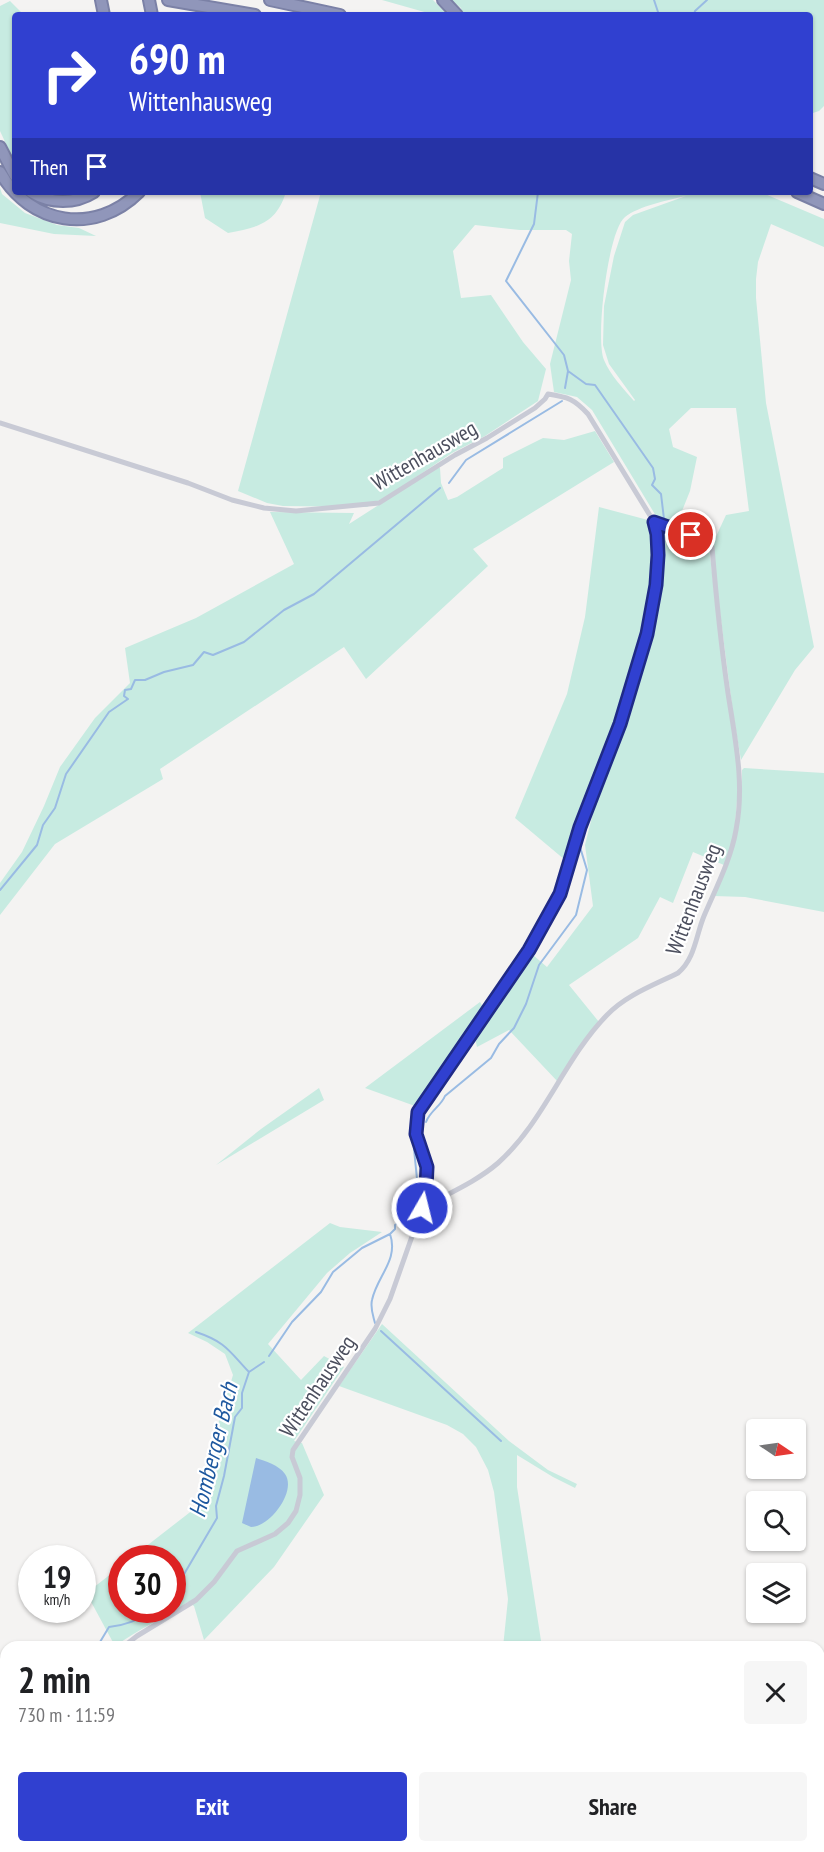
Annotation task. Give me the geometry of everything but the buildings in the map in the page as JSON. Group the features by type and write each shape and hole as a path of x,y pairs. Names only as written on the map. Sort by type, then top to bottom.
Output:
{"highway":[{"path":"168,0 238,12"},
{"path":"270,0 326,12"},
{"path":"443,0 454,12"},
{"path":"0,147 12,170"},
{"path":"0,172 12,189"},
{"path":"19,195 29,205 59,218 81,219 102,215 126,204 136,195"},
{"path":"38,195 61,201 74,200 86,195"},
{"path":"804,195 824,204"}],"street":[{"name":"Wittenhausweg","path":"0,423 188,483 232,500 264,508 296,511 379,503 455,454 487,438 535,408 548,394 575,400 588,414 654,522 657,534 656,585 647,634 620,724 580,827 560,894 529,950 418,1112 416,1134 427,1167 422,1208 390,1299 375,1329 293,1450 292,1457 300,1478 300,1496 296,1511 288,1523 275,1534 237,1551 214,1582 196,1600 131,1641"},
{"name":"Wittenhausweg","path":"422,1208 480,1176 499,1162 552,1096 584,1043 608,1014 633,996 683,969 691,958 703,918 730,851 736,831 740,801 740,775 722,650 712,547 708,541 654,522"}],"green space":[{"path":"382,0 433,0 445,12 424,12"},
{"path":"451,0 824,0 824,106 813,113 813,12 462,12 461,8"},
{"path":"10,1 21,12 12,12 12,157 0,131 0,6"},
{"path":"0,188 2,194 25,213 57,225 79,228 96,236 54,234 0,223"},
{"path":"201,195 285,195 277,211 271,217 248,229 228,233 205,218"},
{"path":"320,195 767,195 824,219 824,247 771,224 758,262 756,298 766,403 814,647 795,670 741,760 718,597 713,543 726,515 749,511 736,408 691,408 669,429 673,447 697,457 690,491 676,526 656,516 592,410 577,397 554,392 550,364 571,280 569,261 572,234 566,230 520,230 475,225 453,251 461,298 491,295 523,342 546,369 538,401 485,436 452,453 391,494 367,507 283,506 267,503 238,491","holes":["686,196 633,215 625,222 614,256 604,306 603,345 609,364 634,401 610,371 604,360 602,348 602,309 613,242 619,226 631,213 654,204"]},
{"path":"595,431 614,462 473,549 488,566 366,679 344,647 160,769 163,779 55,844 0,915 0,883 22,852 60,767 95,718 130,683 125,648 196,618 294,564 270,512 354,513 349,524 438,467 448,500 457,497 503,468 503,458 543,438 564,440"},
{"path":"599,507 648,520 655,535 656,555 644,633 632,679 565,860 515,818 567,694 585,617"},
{"path":"661,529 709,546 739,777 734,836 724,865 693,852 673,903 660,897 638,938 569,985 599,1022 558,1082 509,1030 477,1047 475,1038 490,1012 533,955 547,967 593,906 585,845 604,769 637,680 650,633 660,582"},
{"path":"744,768 824,773 824,912 745,897 714,896 735,842"},
{"path":"480,1002 483,1007 415,1106 365,1088"},
{"path":"319,1088 324,1100 216,1165 261,1129"},
{"path":"330,1223 340,1227 382,1232 350,1253 327,1273 268,1344 301,1380 324,1356 344,1367 294,1441 302,1443 324,1495 274,1567 204,1640 194,1606 188,1602 186,1603 186,1545 148,1545 207,1499 212,1444 233,1375 225,1354 188,1333"},
{"path":"382,1324 509,1441 548,1470 577,1484 575,1488 517,1455 517,1487 541,1641 504,1641 508,1599 494,1492 488,1470 476,1447 463,1434 447,1425 339,1386"},
{"path":"108,1576 108,1623 152,1623 122,1641 112,1641 96,1611 96,1586"}],"water":[{"path":"256,1458 279,1468 288,1481 285,1498 280,1507 266,1521 251,1527 242,1523"}],"waterway":[{"path":"654,0 658,12"},
{"name":"Homberger Bach","path":"695,12 707,0"},
{"name":"Homberger Bach","path":"538,195 534,224 506,281 564,355 568,371 586,384 595,385 653,468 655,479 652,485 661,494 664,519"},
{"path":"565,388 568,371"},
{"path":"449,483 466,460 562,401"},
{"path":"0,890 37,845 43,825 55,808 66,774 109,712 128,699 124,696 125,690 131,689 135,680 145,680 164,672 193,665 204,652 213,655 244,642 284,610 314,594 440,488"},
{"name":"Homberger Bach","path":"426,1122 445,1096 491,1058 499,1044 514,1028 526,1004 539,965 576,915 587,870 580,847 635,690 657,611 663,570 664,528"},
{"name":"Homberger Bach","path":"269,1356 292,1322 321,1292 333,1272 362,1248 390,1234 395,1229 395,1225 406,1217 415,1201 419,1182 414,1149"},
{"path":"375,1323 371,1303 390,1260 392,1252 390,1234"},
{"path":"381,1331 501,1441"},
{"path":"196,1332 221,1344 249,1372"},
{"name":"Homberger Bach","path":"186,1571 217,1518 216,1506 235,1417 242,1408 242,1393 249,1372 264,1362"},
{"name":"Homberger Bach","path":"101,1641 109,1627 128,1623"}],"route":[{"path":"422,1208 427,1167 416,1138 418,1112 529,950 560,894 580,827 620,724 647,634 656,585 658,555 654,522 691,535"}]}
